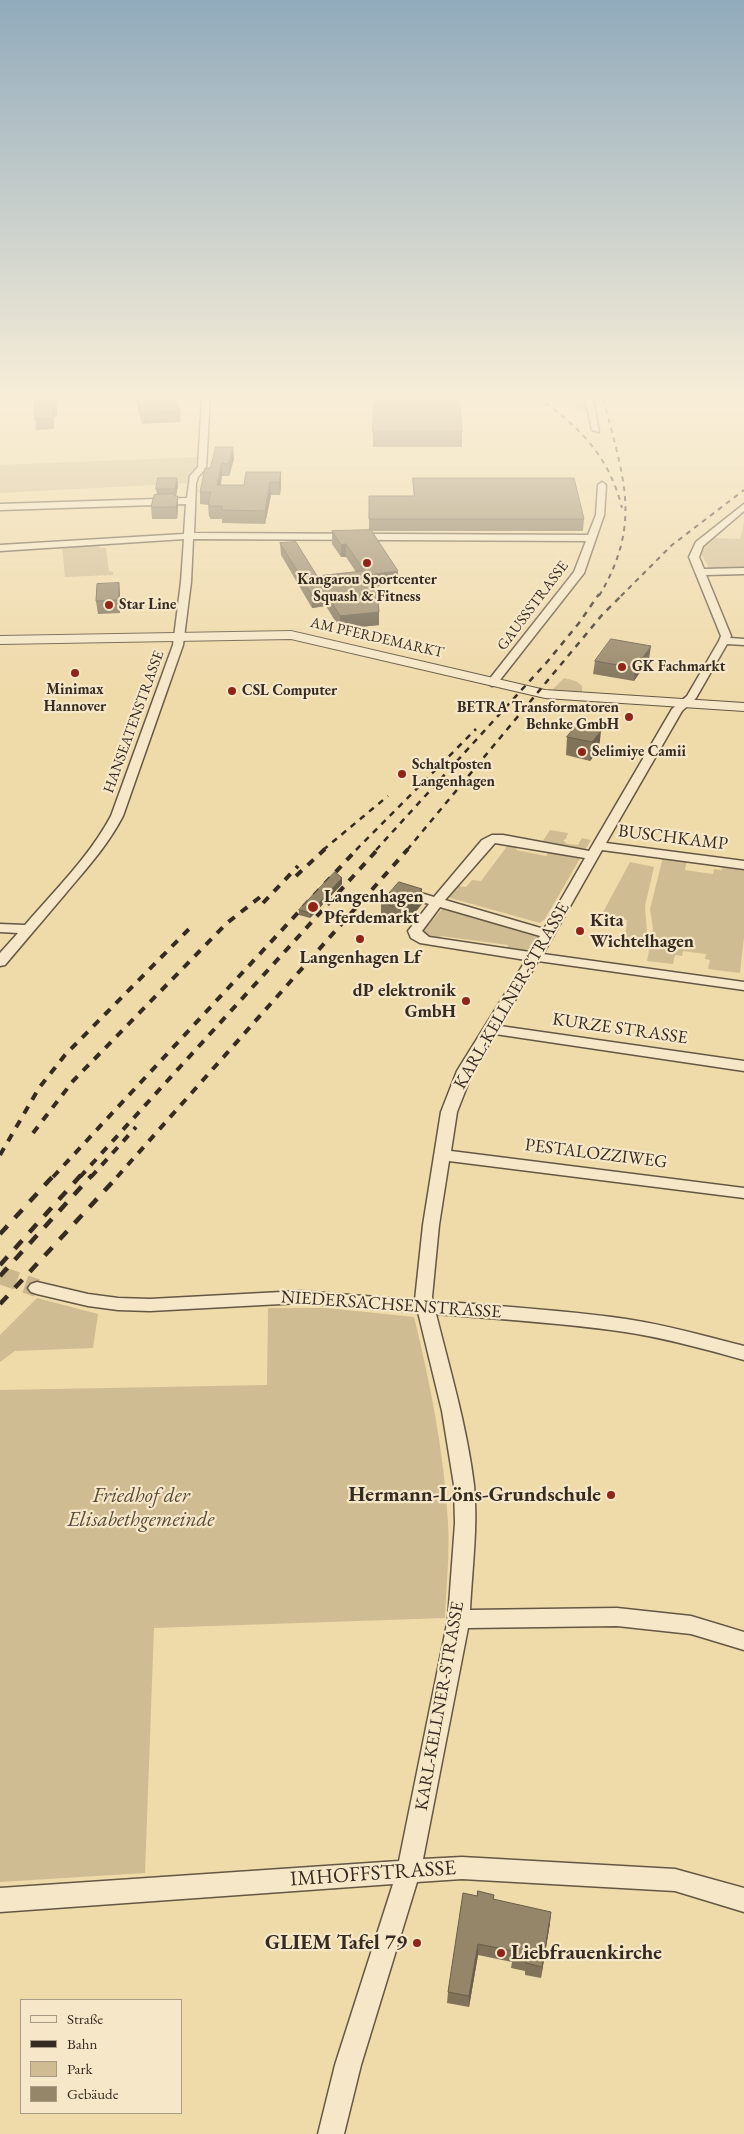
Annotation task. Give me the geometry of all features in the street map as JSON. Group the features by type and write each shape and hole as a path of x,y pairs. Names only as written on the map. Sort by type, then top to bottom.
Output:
{"street":[{"name":"HANSEATENSTRASSE","path":"0,962 30,929 107,835 117,816 179,637 186,582 191,497"},
{"name":"GAUSSSTRASSE","path":"492,683 579,573 600,515 601,497"},
{"path":"0,507 191,500"},
{"path":"744,507 699,544 694,558 726,636 724,641 744,642"},
{"path":"0,548 189,536 592,538"},
{"path":"700,572 744,571"},
{"name":"AM PFERDEMARKT","path":"0,640 275,635 308,638 545,694 744,707"},
{"name":"KARL-KELLNER-STRASSE","path":"331,2134 348,2065 409,1871 459,1619 465,1523 464,1485 451,1411 423,1297 430,1234 449,1112 465,1071 548,934 678,709 691,698 724,641"},
{"name":"BUSCHKAMP","path":"437,902 486,842 492,838 596,851 744,865"},
{"path":"398,891 548,934"},
{"path":"437,902 416,928 416,935 425,940 744,986"},
{"path":"0,928 30,929"},
{"name":"KURZE STRASSE","path":"492,1029 744,1066"},
{"name":"PESTALOZZIWEG","path":"442,1155 744,1193"},
{"name":"NIEDERSACHSENSTRASSE","path":"37,1288 88,1300 118,1304 150,1305 300,1297 425,1306 598,1322 691,1339 744,1353"},
{"path":"459,1619 617,1617 691,1626 744,1641"},
{"name":"IMHOFFSTRASSE","path":"0,1900 462,1868 675,1880 744,1900"}],"green space":[{"path":"744,522 744,569 710,570 700,551 715,538 740,539"},
{"path":"99,544 100,548 106,548 109,571 113,572 113,575 65,577 62,546"},
{"path":"564,678 576,681 582,686 582,692 552,690"},
{"path":"550,830 568,833 566,839 563,840 567,844 578,845 582,838 591,840 585,850 542,842"},
{"path":"508,845 519,845 516,850 546,856 551,849 582,855 545,919 540,923 447,897 458,886 466,887 472,880 481,881"},
{"path":"663,857 687,860 685,870 713,874 714,869 722,870 723,865 744,868 744,936 740,973 708,969 710,960 705,959 706,954 683,951 682,956 675,955 673,964 647,961 653,929 650,909"},
{"path":"630,862 654,867 645,906 647,933 645,945 625,943 627,920 601,916"},
{"path":"443,908 539,935 532,948 522,951 507,949 508,945 441,936 439,940 431,938 423,931"},
{"path":"37,1298 98,1314 93,1348 15,1351 0,1362 0,1335"},
{"name":"Friedhof der Elisabethgemeinde","path":"268,1308 327,1308 414,1317 436,1420 446,1497 449,1547 445,1618 154,1628 145,1873 0,1882 0,1390 267,1385"}],"building":[{"path":"154,497 178,497 176,507 151,507"},
{"path":"210,497 267,497 265,511 222,510 222,506 210,506 208,504"},
{"path":"369,497 579,497 584,519 369,519"},
{"path":"371,530 398,571 367,575 346,544 341,545 332,531"},
{"path":"296,542 317,576 363,571 377,591 379,612 340,616 326,593 312,595 280,543"},
{"path":"119,583 119,600 96,601 97,584"},
{"path":"611,639 651,646 635,668 595,661"},
{"path":"576,726 601,731 592,742 567,737"},
{"path":"335,872 342,878 310,913 299,910"},
{"path":"399,882 422,889 405,909 381,903"},
{"name":"Liebfrauenkirche","path":"478,1891 494,1895 493,1899 551,1912 542,1967 526,1963 526,1959 513,1956 513,1951 478,1944 469,1996 448,1992 463,1893 477,1896"}],"tunnel":[{"path":"0,1275 37,1288"}],"railway":[{"path":"618,497 622,508"},
{"path":"599,596 613,569 621,544 625,521 625,497"},
{"path":"407,850 602,615 672,545 735,497"},
{"path":"376,850 547,662 579,623 599,594"},
{"path":"356,850 476,729"},
{"path":"323,850 388,796"},
{"path":"296,876 325,849"},
{"path":"53,1177 357,849"},
{"path":"80,1177 378,849"},
{"path":"117,1177 408,849"},
{"path":"263,903 298,866"},
{"path":"33,1133 73,1081 227,923 264,894"},
{"path":"0,1155 39,1088 65,1055 190,928"},
{"path":"91,1177 136,1127"},
{"path":"0,1234 54,1175"},
{"path":"0,1265 81,1175"},
{"path":"0,1276 92,1175"},
{"path":"0,1304 119,1175"}],"place":[{"name":"Kangarou Sportcenter Squash & Fitness","path":"367,563"},
{"name":"Star Line","path":"109,605"},
{"name":"GK Fachmarkt","path":"622,667"},
{"name":"Minimax Hannover","path":"75,673"},
{"name":"CSL Computer","path":"232,691"},
{"name":"BETRA Transformatoren Behnke GmbH","path":"629,717"},
{"name":"Selimiye Camii","path":"582,752"},
{"name":"Schaltposten Langenhagen","path":"402,774"},
{"name":"Langenhagen Pferdemarkt","path":"313,907"},
{"name":"Kita Wichtelhagen","path":"580,931"},
{"name":"Langenhagen Lf","path":"360,939"},
{"name":"dP elektronik GmbH","path":"466,1001"},
{"name":"Hermann-Löns-Grundschule","path":"611,1495"},
{"name":"GLIEM Tafel 79","path":"417,1943"},
{"name":"Liebfrauenkirche","path":"501,1953"}]}
